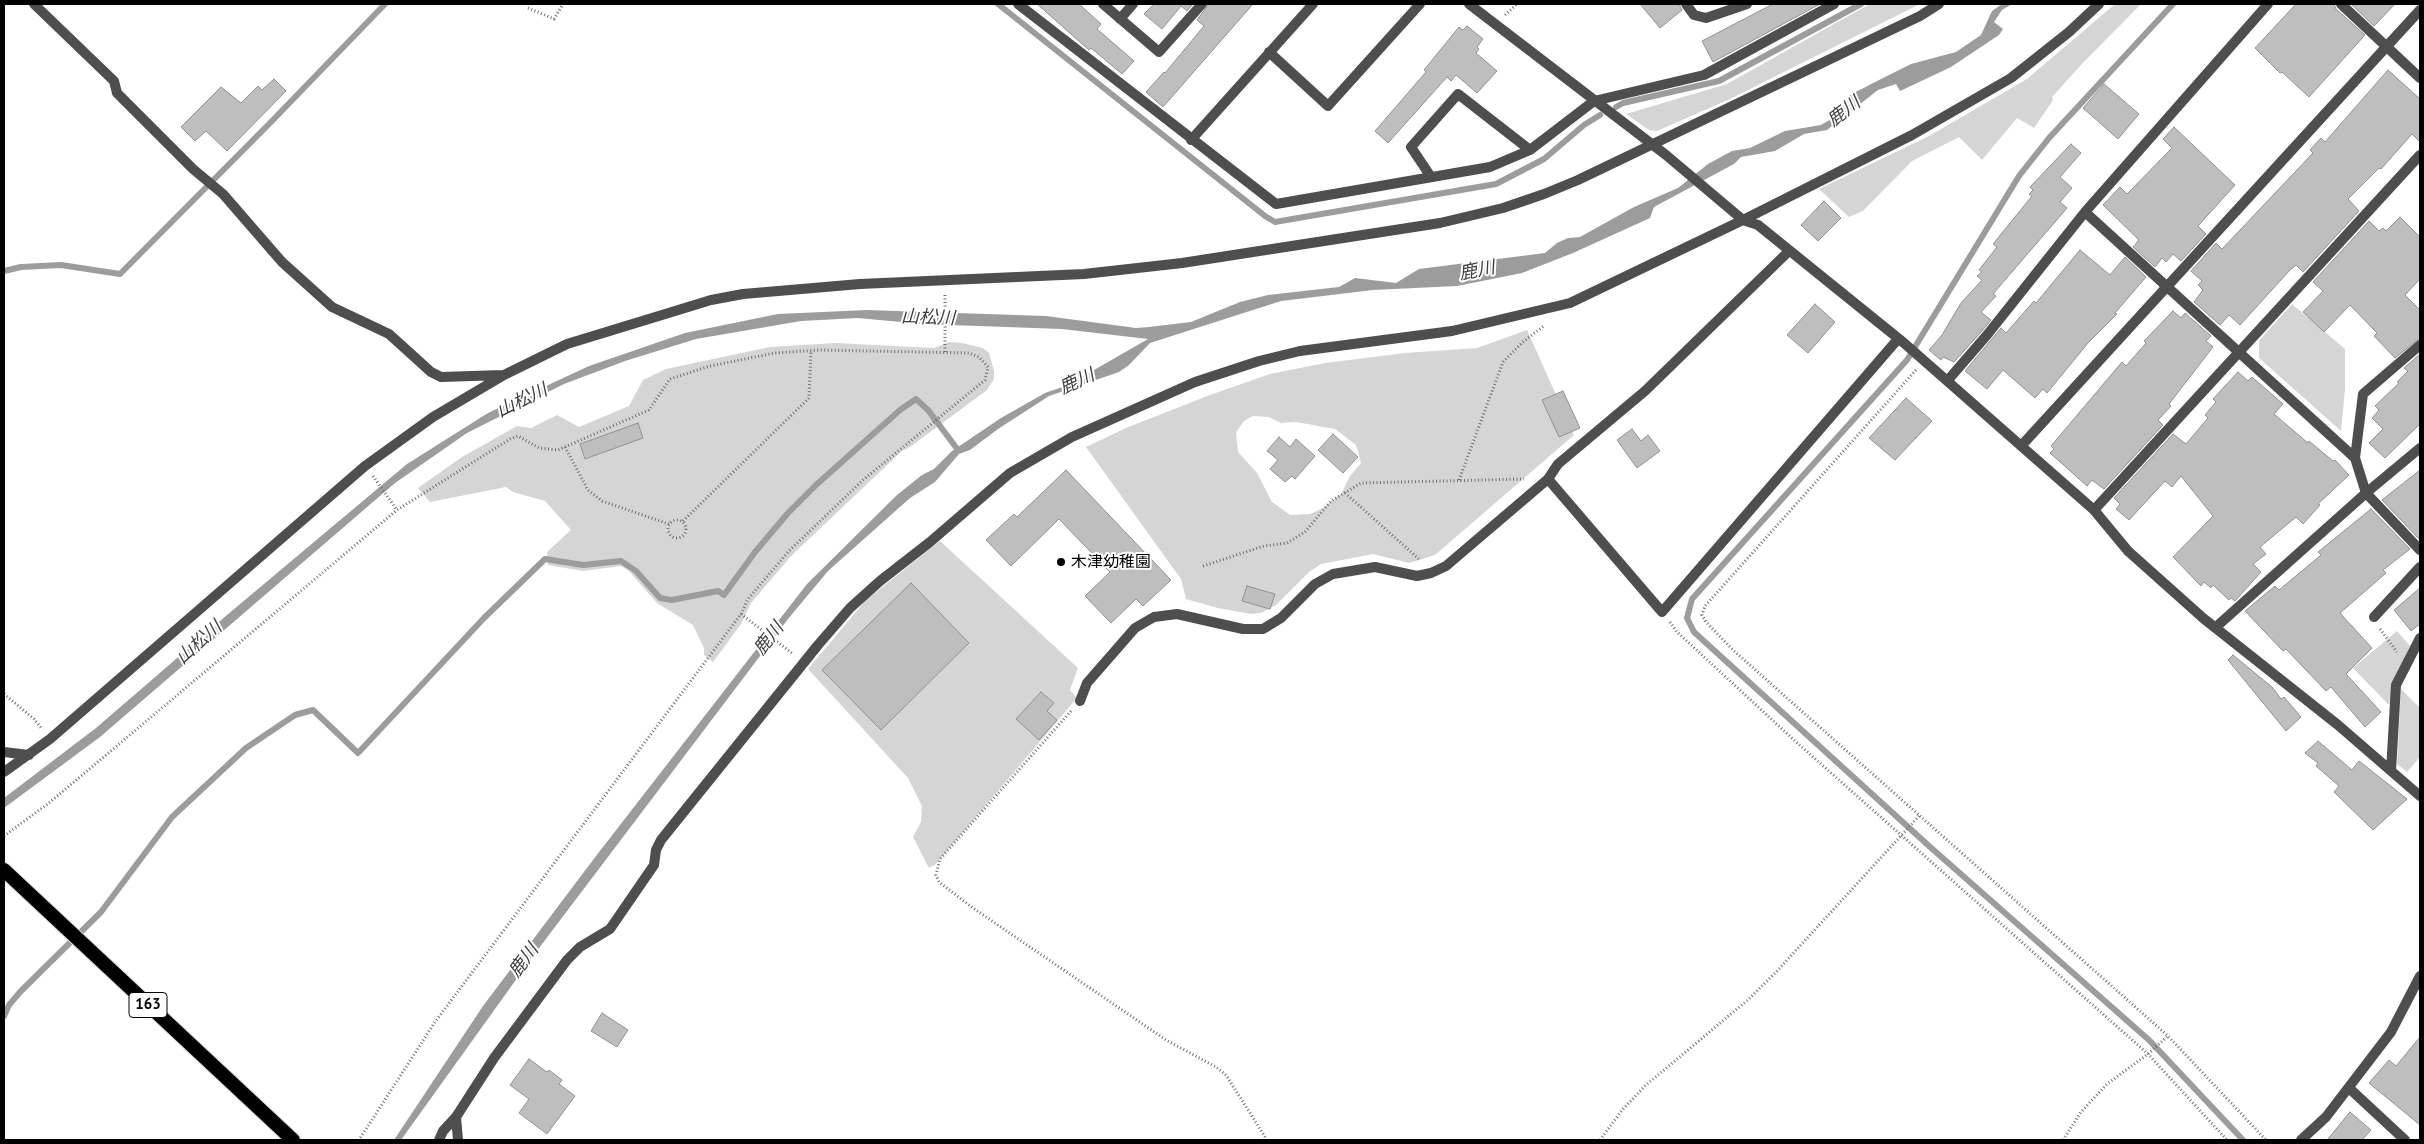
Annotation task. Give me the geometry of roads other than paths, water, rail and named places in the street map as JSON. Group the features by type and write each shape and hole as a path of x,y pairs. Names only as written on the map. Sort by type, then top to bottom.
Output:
{"highway":[{"name":"163","path":"4,870 293,1140"}],"street":[{"path":"34,4 114,81 117,94 223,194 282,262 332,308 389,334 431,372 441,377 504,375"},
{"path":"1018,4 1276,204 1490,167 1530,150 1594,101 1704,74 1834,4"},
{"path":"1103,4 1159,52 1202,4"},
{"path":"1120,19 1133,4"},
{"path":"1191,140 1313,4"},
{"path":"1269,52 1328,106 1420,4"},
{"path":"1469,4 1649,144 1666,155 1743,220 1758,225 1788,252 1948,380 2094,510 2128,551 2216,627 2338,725 2420,796"},
{"path":"1686,4 1694,15 1706,18 1746,4"},
{"path":"4,772 50,739 365,466 433,416 504,375 567,344 711,300 778,290 1084,274 1130,269 1291,247 1440,223 1503,208 1544,194 1616,162 1649,144 1920,16 1939,4"},
{"path":"439,1140 443,1131 456,1117 494,1058 567,960 580,947 610,929 654,865 660,840 818,645 850,608 880,581 930,542 1010,473 1039,454 1081,433 1195,382 1259,361 1300,351 1452,331 1570,303 1743,220 1912,135 2011,78 2069,32 2099,4"},
{"path":"1948,380 1987,335 2085,212 2268,4"},
{"path":"2341,4 2420,78"},
{"path":"2022,445 2420,10"},
{"path":"1431,177 1411,147 1458,94 1530,150"},
{"path":"2094,510 2420,155"},
{"path":"2085,212 2355,458"},
{"path":"1080,701 1087,683 1129,635 1141,623 1154,617 1177,614 1244,630 1263,629 1281,618 1315,584 1333,574 1375,567 1417,576 1434,572 1446,566 1548,479 1558,464 1645,392 1788,252"},
{"path":"1548,479 1662,612 1901,341"},
{"path":"2420,345 2362,394 2355,458 2366,493 2420,550"},
{"path":"2216,627 2366,493 2420,448"},
{"path":"2374,617 2420,567"},
{"path":"2391,771 2396,685 2420,638"},
{"path":"4,752 28,755"},
{"path":"2301,1140 2326,1117 2391,1032 2420,976"},
{"path":"2349,1088 2405,1140"},
{"path":"456,1117 458,1140"}],"water":[{"path":"2002,4 2012,4 2002,10 1994,22 2003,29 1999,35 1951,67 1900,91 1896,84 1878,90 1827,130 1804,134 1775,151 1741,157 1734,164 1654,207 1650,218 1573,253 1522,273 1457,286 1373,290 1281,301 1150,343 1129,365 1119,372 1049,396 998,429 970,450 959,454 935,482 910,498 828,571 788,619 533,956 401,1140 394,1140 483,1006 596,856 807,584 897,495 922,475 934,469 952,451 1001,418 1045,393 1068,385 1148,339 1062,329 923,324 858,318 801,321 696,339 625,361 564,384 467,433 395,483 100,737 4,808 4,798 96,728 407,464 488,413 589,366 685,333 778,314 867,310 1046,316 1136,328 1149,327 1191,322 1240,302 1268,295 1339,287 1355,278 1396,283 1419,269 1545,253 1557,243 1568,238 1580,237 1634,207 1678,188 1708,164 1732,151 1750,148 1785,131 1821,125 1833,118 1850,95 1911,64 1956,52 1981,35 1992,11"}],"waterway":[{"path":"4,271 21,267 61,265 120,274 385,4"},
{"path":"998,4 1275,222 1496,184 1544,159 1584,125 1600,115"},
{"path":"1616,107 1623,103 1719,81 1861,4"},
{"path":"2173,4 2049,138 2019,176 1907,360 1692,599 1687,618 1694,632 1929,846 2149,1040 2243,1140"},
{"path":"4,1016 9,1005 21,991 101,912 172,817 246,748 295,715 313,710 358,753 484,618 545,559 583,565 621,561 636,571 660,598 672,600 718,591 724,595 755,552 788,513 816,485 900,410 916,399 928,410 958,450"}],"place":[{"name":"木津幼稚園","path":"1061,562"}],"water label":[{"name":"鹿川","path":"1844,112"},
{"name":"鹿川","path":"1477,271"},
{"name":"山松川","path":"928,318"},
{"name":"鹿川","path":"1077,382"},
{"name":"山松川","path":"522,401"},
{"name":"鹿川","path":"769,639"},
{"name":"山松川","path":"199,643"},
{"name":"鹿川","path":"524,961"}]}
